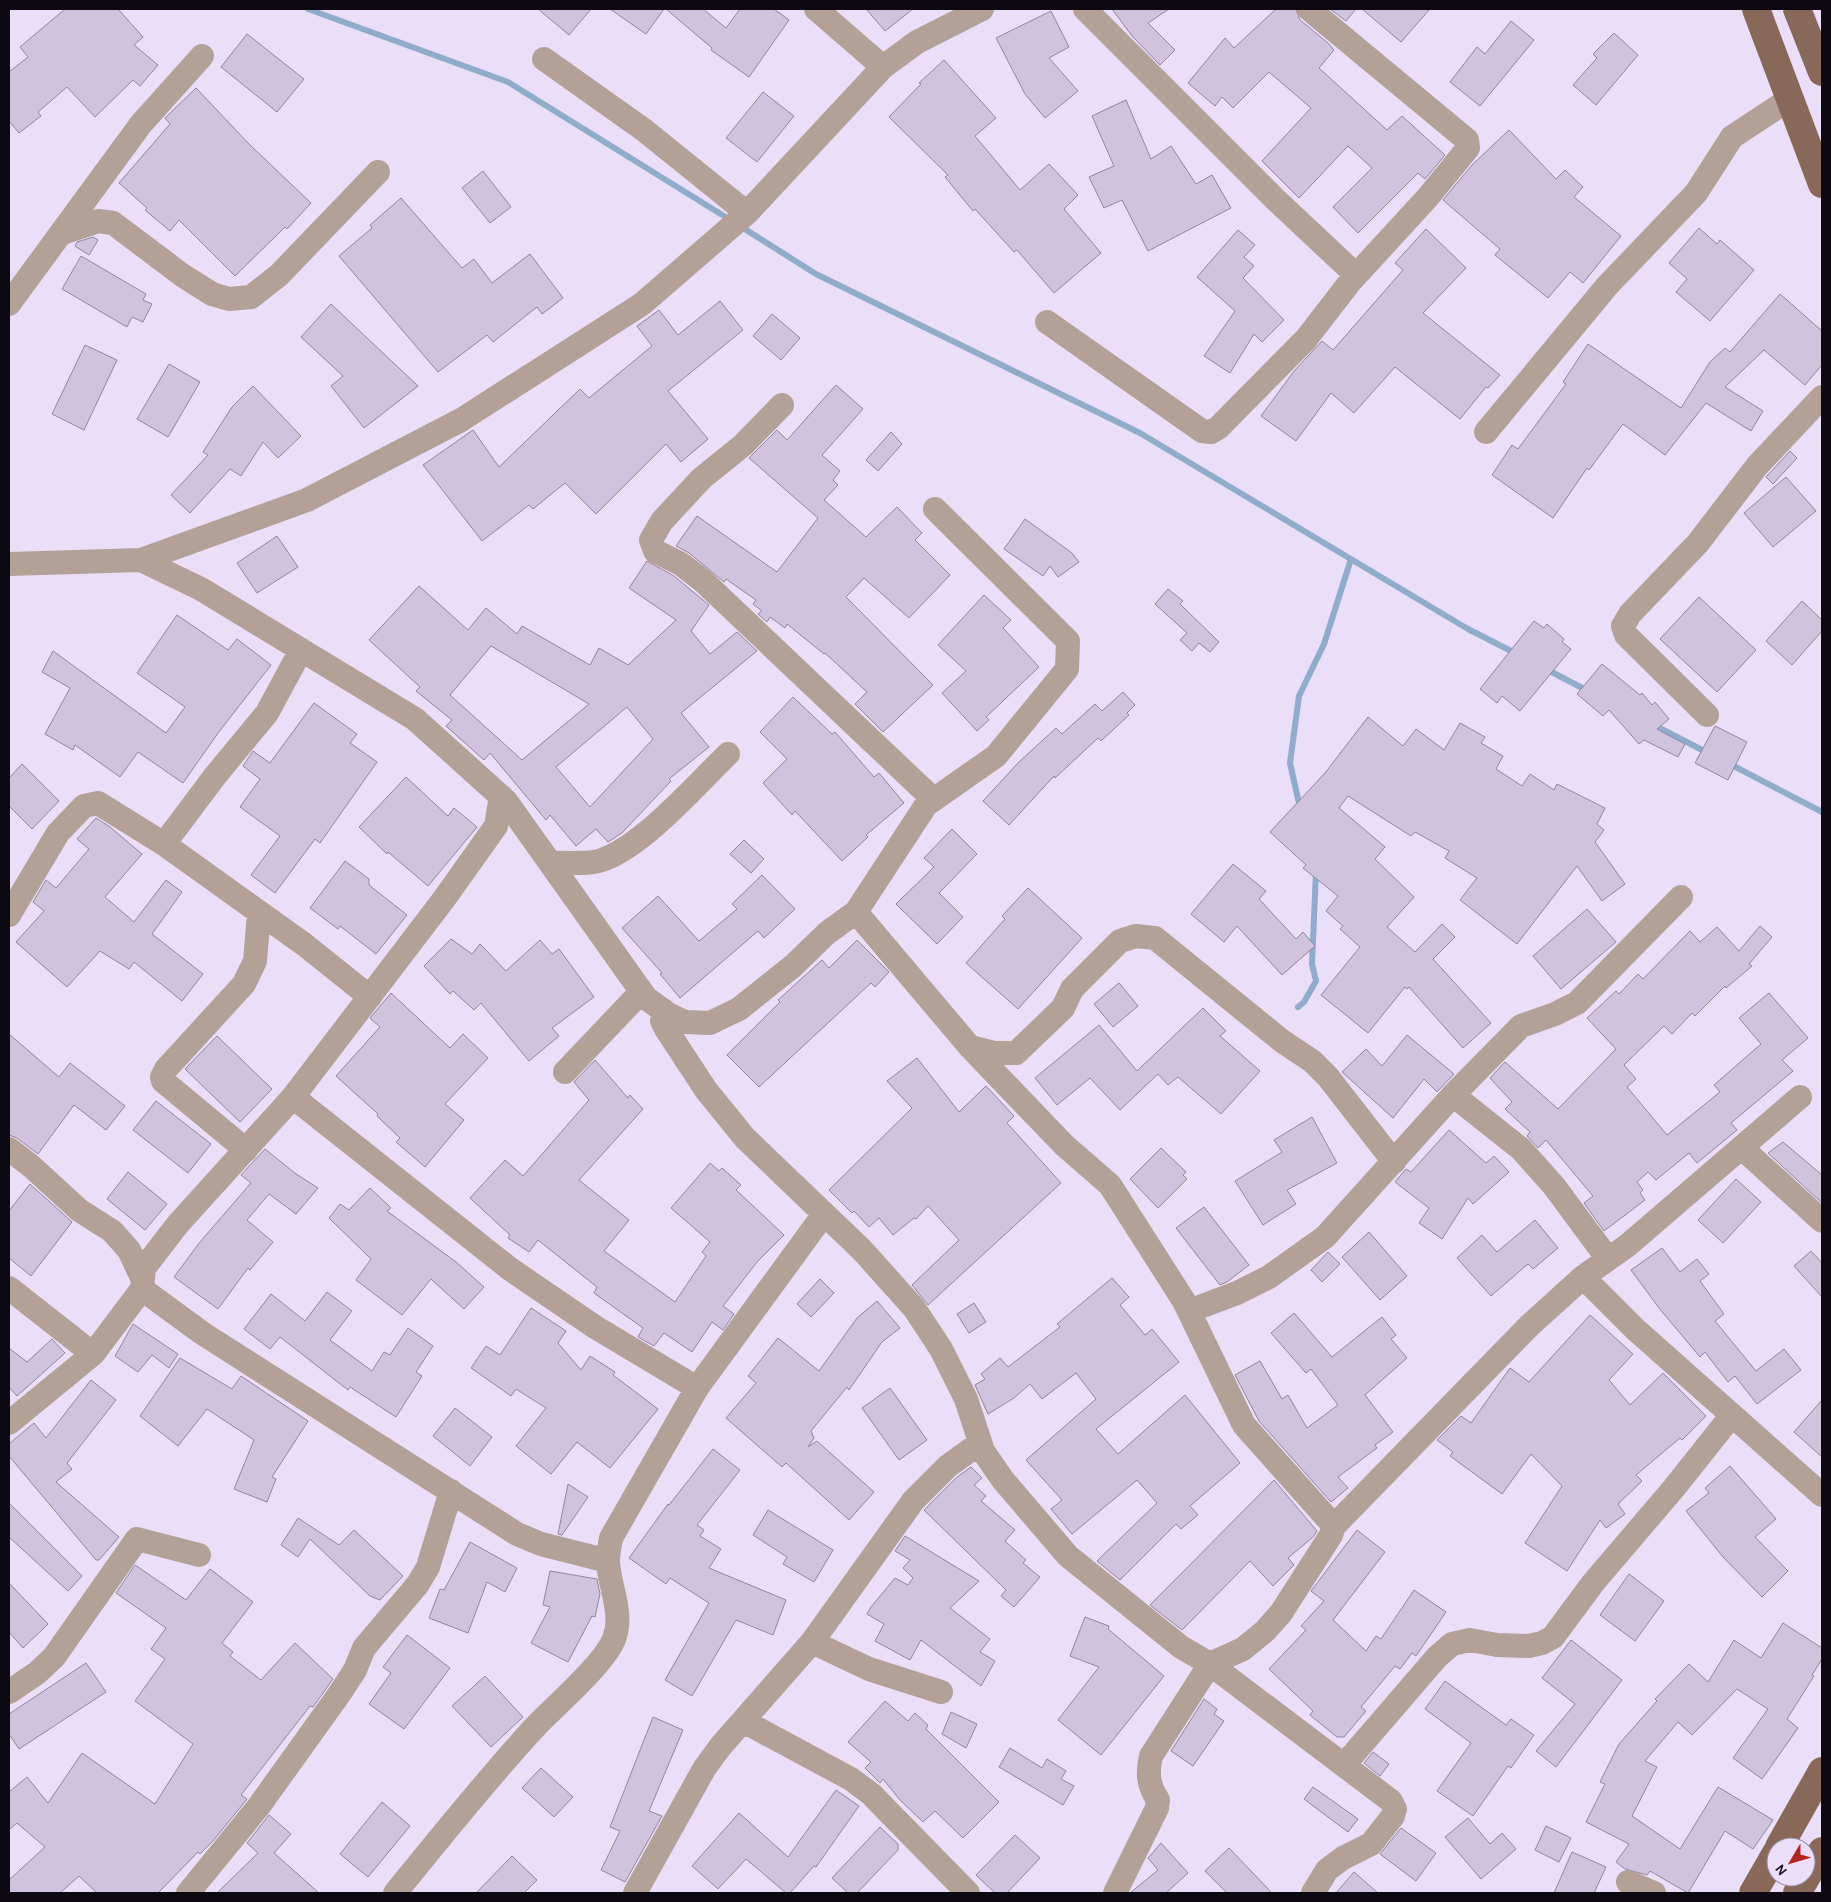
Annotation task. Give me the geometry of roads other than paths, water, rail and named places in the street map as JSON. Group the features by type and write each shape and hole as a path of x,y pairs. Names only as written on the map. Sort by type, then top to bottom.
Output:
{"main road":[{"path":"1756,9 1791,98 1817,150 1822,184"},
{"path":"1797,9 1822,72"},
{"path":"1788,1837 1813,1807 1822,1771"},
{"path":"1797,1893 1822,1851"},
{"path":"1753,1893 1766,1870"}],"street":[{"path":"816,9 883,67"},
{"path":"9,564 142,560 307,500 461,420 642,304 746,213 883,67 917,42 982,9"},
{"path":"1085,9 1276,200 1356,276"},
{"path":"1047,322 1202,431 1210,432 1218,428 1306,339 1356,276 1428,197 1468,148 1467,140 1309,9"},
{"path":"9,304 141,124 202,56"},
{"path":"544,59 644,130 746,213"},
{"path":"1486,432 1607,286 1696,193 1732,137 1791,98"},
{"path":"62,233 98,221 113,223 182,275 212,294 229,299 251,297 279,275 378,172"},
{"path":"1707,715 1626,635 1623,626 1630,614 1698,544 1758,466 1822,397"},
{"path":"782,405 743,445 702,478 668,514 651,540 652,545 655,551 681,564 710,586 933,799"},
{"path":"142,560 201,589 300,652 414,719 501,796 552,863 641,992 663,1010 686,1022 710,1023 739,1008 794,966 827,933 856,912 926,805 996,756 1068,669 1068,641 936,509"},
{"path":"164,844 215,776 267,713 300,652"},
{"path":"552,863 601,861 624,848 648,833 728,754"},
{"path":"9,1423 93,1354 142,1283 144,1268 178,1224 293,1097 370,997 496,826 501,796"},
{"path":"9,915 58,834 84,806 98,803 164,844 259,914 305,945 370,997"},
{"path":"496,826 519,818"},
{"path":"1189,1311 1237,1293 1269,1277 1325,1237 1453,1095 1521,1026 1555,1014 1577,1003 1681,897"},
{"path":"856,912 970,1047 1064,1145 1110,1185 1189,1311 1244,1425 1334,1526"},
{"path":"246,1150 163,1081 162,1077 166,1069 244,984 255,961 259,914"},
{"path":"970,1047 994,1053 1016,1053 1063,1008 1072,989 1120,940 1136,936 1155,938 1282,1041 1312,1061 1328,1077 1394,1162"},
{"path":"565,1072 641,992"},
{"path":"663,1010 662,1020 666,1029 682,1050 706,1090 745,1138 862,1250 914,1308 941,1349 966,1398 983,1451 1004,1480 1068,1556 1181,1647 1210,1664 1391,1801 1395,1809 1393,1816 1371,1844 1343,1858 1327,1870 1313,1893"},
{"path":"682,1050 703,1023"},
{"path":"1453,1095 1521,1149 1554,1186 1608,1260"},
{"path":"293,1097 510,1269 595,1327 697,1388"},
{"path":"1115,1893 1157,1808 1158,1800 1152,1791 1147,1772 1150,1756 1210,1664 1243,1649 1265,1631 1292,1597 1331,1535 1334,1526 1530,1325 1583,1277 1628,1246 1800,1097"},
{"path":"1742,1148 1822,1221"},
{"path":"9,1149 31,1166 79,1210 112,1231 129,1250 142,1283 202,1333 517,1534 541,1544 608,1560"},
{"path":"395,1893 470,1800 600,1658 613,1641 616,1630 617,1604 608,1560 611,1538 697,1388 824,1214"},
{"path":"1583,1277 1635,1329 1822,1495"},
{"path":"9,1288 93,1354"},
{"path":"1344,1766 1432,1664 1452,1644 1470,1640 1497,1645 1529,1646 1542,1643 1553,1637 1593,1583 1674,1488 1732,1415"},
{"path":"635,1893 704,1769 720,1747 812,1642 913,1501 948,1466 980,1443"},
{"path":"188,1893 271,1791 340,1694 355,1670 364,1648 418,1584 428,1567 451,1491"},
{"path":"9,1692 37,1673 54,1657 136,1539 199,1555"},
{"path":"812,1642 869,1669 941,1692"},
{"path":"743,1721 851,1780 871,1794 968,1893"},
{"path":"1628,1882 1654,1893"}],"waterway":[{"path":"308,9 508,82 732,221"},
{"path":"740,226 816,274 1140,433 1468,629 1517,654"},
{"path":"1300,808 1290,763 1299,696 1324,644 1351,559"},
{"path":"1546,669 1588,691"},
{"path":"1652,724 1708,753"},
{"path":"1728,763 1822,812"},
{"path":"1298,1007 1304,1002 1316,981 1312,964 1316,871"}]}
